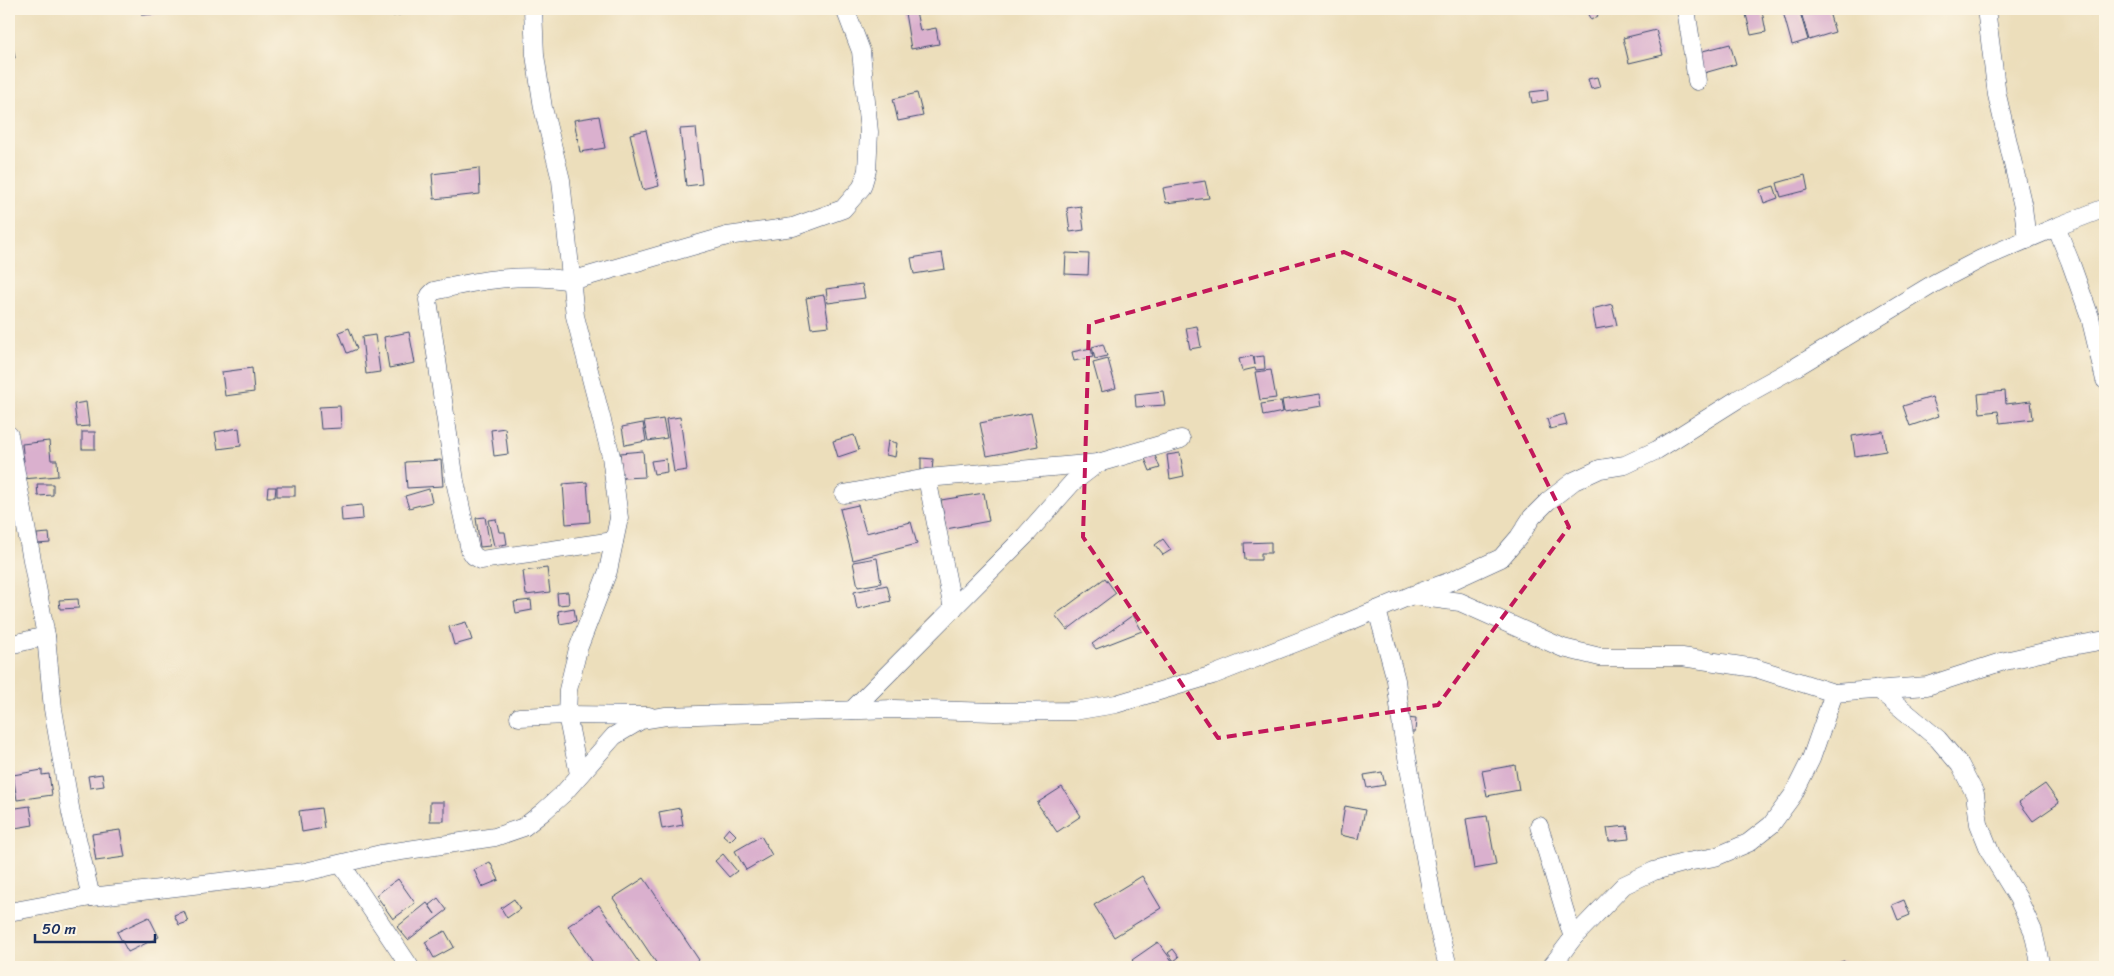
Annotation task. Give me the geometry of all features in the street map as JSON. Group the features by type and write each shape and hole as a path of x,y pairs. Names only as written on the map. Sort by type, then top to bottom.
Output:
{"street":[{"path":"533,9 535,55 543,108 561,180 575,316 611,456 617,489 618,518 608,571 572,670 568,690 567,715 579,774"},
{"path":"614,541 481,560 474,556 470,550 454,481 428,300 430,295 434,291 468,283 517,277 550,277 570,281 727,236 793,227 844,210 862,187 867,170 869,132 861,51 845,9"},
{"path":"1686,9 1696,81"},
{"path":"1986,9 1997,95 2023,207 2026,240"},
{"path":"519,717 567,715 666,716 852,710 1074,711 1116,704 1213,675 1451,581 1501,558 1519,537 1532,517 1548,501 1574,481 1600,469 1625,465 1658,450 1738,399 1796,367 1935,283 1981,259 2056,226 2105,208"},
{"path":"2056,226 2090,317 2105,380"},
{"path":"9,435 46,636 54,709 71,813 90,897"},
{"path":"844,494 927,478 1098,463 1181,439"},
{"path":"852,710 1025,536 1072,483 1098,463"},
{"path":"927,478 953,608"},
{"path":"1410,596 1460,602 1563,648 1600,657 1682,657 1755,668 1834,693 1927,686 2001,662 2105,640"},
{"path":"1377,610 1396,680 1402,729 1436,918 1448,967"},
{"path":"9,645 46,636"},
{"path":"1878,689 1938,739 1960,765 1975,794 1978,824 1991,854 2018,898 2033,931 2040,967"},
{"path":"1551,967 1573,938 1624,885 1654,871 1687,862 1715,858 1748,843 1771,825 1793,795 1811,759 1834,693"},
{"path":"9,912 90,897 305,872 381,854 495,838 524,827 563,794 614,736 640,720 666,716"},
{"path":"1539,826 1573,938"},
{"path":"341,864 410,967"}],"highlighted area":[{"path":"1344,252 1457,301 1569,527 1438,705 1218,738 1083,537 1089,324"}],"building":[{"path":"142,9 166,9 166,13 142,15"},
{"path":"392,9 419,9 419,11 393,16"},
{"path":"1585,9 1594,9 1598,16 1591,20"},
{"path":"1799,9 1808,40 1792,45 1783,12"},
{"path":"1800,9 1828,9 1835,32 1809,40"},
{"path":"916,11 920,31 936,28 939,44 911,49 905,13"},
{"path":"1762,11 1766,32 1751,35 1746,14"},
{"path":"1656,30 1663,55 1629,63 1623,38"},
{"path":"9,42 12,42 15,58 9,59"},
{"path":"1730,44 1736,64 1697,75 1691,54"},
{"path":"1597,77 1600,87 1591,89 1588,79"},
{"path":"1547,90 1548,100 1532,103 1530,92"},
{"path":"917,93 923,116 898,121 893,99"},
{"path":"599,116 605,148 580,152 574,120"},
{"path":"696,128 702,184 686,186 680,129"},
{"path":"646,130 659,186 643,190 630,134"},
{"path":"479,168 480,194 434,199 432,174"},
{"path":"1805,175 1808,190 1781,197 1777,183"},
{"path":"1205,181 1209,198 1166,203 1163,188"},
{"path":"1774,186 1778,198 1764,203 1760,190"},
{"path":"1081,206 1084,230 1070,232 1067,208"},
{"path":"942,253 945,269 914,274 911,258"},
{"path":"1066,253 1089,254 1088,275 1065,274"},
{"path":"862,284 865,298 828,303 826,289"},
{"path":"824,295 829,326 811,328 806,298"},
{"path":"1612,304 1617,325 1596,329 1592,309"},
{"path":"1197,326 1201,347 1190,349 1186,328"},
{"path":"349,328 357,349 347,353 339,332"},
{"path":"409,332 415,363 389,368 384,337"},
{"path":"375,335 380,372 366,374 362,337"},
{"path":"1103,344 1107,356 1095,359 1092,347"},
{"path":"1091,348 1093,357 1074,361 1072,352"},
{"path":"1253,356 1255,365 1254,357 1264,356 1265,369 1256,370 1255,368 1242,371 1239,359"},
{"path":"1108,359 1116,388 1101,392 1093,363"},
{"path":"252,368 254,392 225,396 222,372"},
{"path":"1271,370 1276,398 1260,400 1255,372"},
{"path":"1163,391 1165,405 1136,407 1135,394"},
{"path":"2005,391 2006,404 2031,401 2033,419 2000,423 1998,411 1980,413 1978,394"},
{"path":"1320,394 1322,406 1284,412 1282,400"},
{"path":"1932,397 1939,416 1910,426 1903,406"},
{"path":"1281,401 1283,412 1263,416 1261,404"},
{"path":"86,402 89,426 77,427 74,404"},
{"path":"340,406 341,428 321,429 319,407"},
{"path":"1031,413 1038,446 987,456 980,423"},
{"path":"1564,414 1567,425 1550,429 1547,419"},
{"path":"680,417 687,470 674,472 666,419"},
{"path":"663,419 667,438 648,441 644,422"},
{"path":"643,423 646,441 625,445 622,427"},
{"path":"239,428 241,446 218,449 215,432"},
{"path":"505,428 508,454 494,456 491,430"},
{"path":"1883,431 1886,451 1855,456 1852,436"},
{"path":"82,432 95,432 95,449 82,449"},
{"path":"854,435 859,450 838,457 833,441"},
{"path":"49,441 51,460 57,460 58,476 23,479 21,463 24,461 22,444"},
{"path":"888,441 897,443 895,457 886,455"},
{"path":"643,451 645,477 622,478 620,453"},
{"path":"1154,453 1160,468 1150,471 1144,456"},
{"path":"1180,453 1184,476 1170,479 1167,455"},
{"path":"921,458 933,459 932,472 921,472"},
{"path":"666,459 667,472 654,474 651,461"},
{"path":"441,460 443,486 407,488 405,462"},
{"path":"587,482 590,522 566,524 563,484"},
{"path":"37,484 53,484 53,495 38,496"},
{"path":"277,486 295,486 295,496 277,496"},
{"path":"268,487 276,487 275,497 267,497"},
{"path":"429,489 432,502 409,508 405,496"},
{"path":"984,493 989,521 946,529 941,500"},
{"path":"362,505 363,519 342,521 341,507"},
{"path":"858,505 866,533 911,522 917,544 853,560 840,509"},
{"path":"485,517 490,546 480,547 476,518"},
{"path":"496,519 499,532 505,532 507,544 494,546 488,520"},
{"path":"49,533 50,543 38,544 37,534"},
{"path":"1163,539 1171,550 1163,555 1155,545"},
{"path":"1271,542 1271,553 1261,553 1261,560 1245,560 1244,543"},
{"path":"877,558 881,583 858,587 853,562"},
{"path":"547,568 550,592 526,595 523,571"},
{"path":"1105,578 1116,593 1067,630 1055,615"},
{"path":"887,585 891,601 857,609 854,592"},
{"path":"9,586 12,614 9,615"},
{"path":"568,592 569,604 558,605 557,593"},
{"path":"78,599 79,608 60,609 59,600"},
{"path":"531,600 532,610 516,613 514,602"},
{"path":"574,608 576,621 560,624 558,611"},
{"path":"1133,615 1142,631 1096,649 1092,644"},
{"path":"466,622 472,640 454,645 449,627"},
{"path":"1407,718 1416,719 1415,732 1406,732"},
{"path":"1515,765 1519,790 1487,796 1482,771"},
{"path":"42,770 42,775 49,774 52,795 17,800 13,775"},
{"path":"1382,772 1385,785 1367,788 1364,775"},
{"path":"102,774 104,786 90,788 88,776"},
{"path":"2045,784 2059,803 2033,821 2019,802"},
{"path":"1062,787 1081,816 1057,832 1037,803"},
{"path":"430,802 444,802 444,821 430,821"},
{"path":"30,806 33,825 9,829 9,809"},
{"path":"1345,806 1365,810 1359,839 1340,835"},
{"path":"321,808 324,828 302,832 299,811"},
{"path":"680,808 683,825 662,829 659,812"},
{"path":"1487,816 1496,865 1474,869 1466,819"},
{"path":"1627,826 1629,839 1609,841 1607,828"},
{"path":"729,828 736,835 730,841 723,835"},
{"path":"120,830 125,857 96,861 92,834"},
{"path":"761,836 772,855 746,870 735,851"},
{"path":"723,854 737,871 729,877 715,861"},
{"path":"490,862 499,880 482,887 474,870"},
{"path":"1142,876 1161,908 1114,937 1094,905"},
{"path":"644,878 699,960 689,967 659,967 613,898"},
{"path":"398,879 415,903 393,919 376,895"},
{"path":"438,898 447,910 408,940 397,927 427,903 435,914 429,905"},
{"path":"514,899 520,909 507,918 501,908"},
{"path":"1904,900 1910,915 1898,920 1892,905"},
{"path":"599,905 642,967 596,967 568,926"},
{"path":"184,911 188,922 179,925 174,915"},
{"path":"149,917 159,937 128,952 117,932"},
{"path":"445,931 454,947 434,958 425,942"},
{"path":"1158,942 1173,962 1166,967 1137,967 1132,960"},
{"path":"1173,949 1179,957 1174,961 1168,953"},
{"path":"1844,961 1846,967 1831,967 1831,965"}]}
